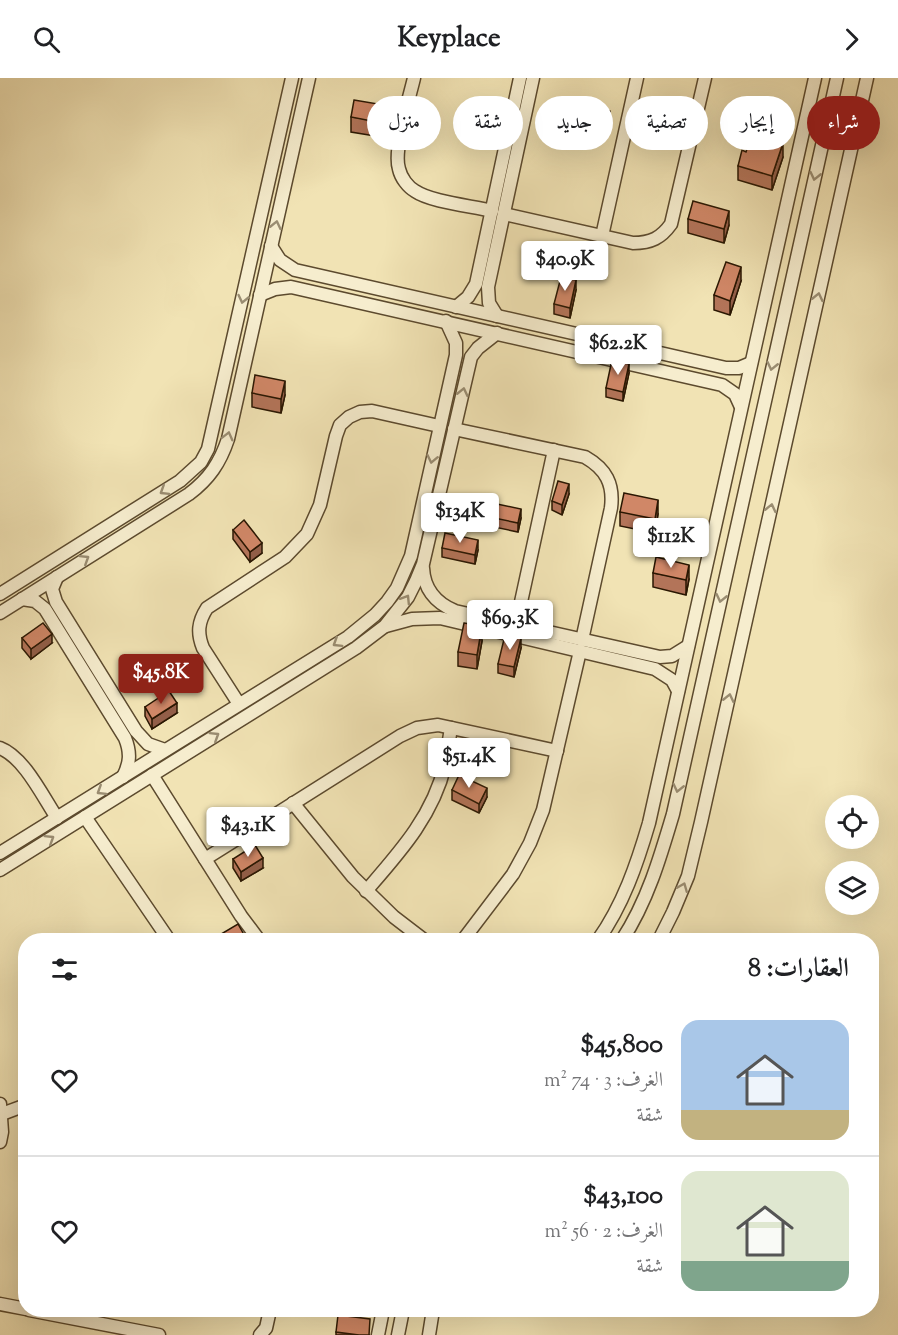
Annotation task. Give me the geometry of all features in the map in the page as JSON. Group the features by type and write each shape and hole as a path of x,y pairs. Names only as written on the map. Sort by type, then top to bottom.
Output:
{"street":[{"path":"0,594 180,481 201,462 208,449 292,78"},
{"path":"0,613 189,495 214,471 223,455 228,439 309,78"},
{"path":"414,78 398,154 398,168 405,182 415,192 633,243 656,240 671,224 705,78"},
{"path":"497,316 487,295 520,78"},
{"path":"456,307 468,297 476,284 498,212 533,78"},
{"path":"602,236 638,78"},
{"path":"602,933 616,911 640,853 649,823 815,78"},
{"path":"626,933 645,898 658,865 673,814 837,78"},
{"path":"663,933 688,876 701,822 867,78"},
{"path":"271,246 280,260 295,270 726,368 739,368 751,363"},
{"path":"260,295 275,289 291,287 446,321 722,386 735,394 741,407"},
{"path":"0,853 362,627 375,615 397,588 411,556 456,355 456,343 446,321"},
{"path":"0,870 356,648 385,626 408,597 423,564 471,357 496,333"},
{"path":"239,704 203,648 199,627 201,617 207,608 285,556 307,534 320,505 336,436 340,425 349,417 360,412 372,411 439,426"},
{"path":"454,429 585,457 596,463 604,472 613,496 543,810 531,843 513,874 468,933"},
{"path":"516,625 554,450"},
{"path":"423,564 423,576 427,588 444,606 455,611 516,625 655,669 667,675 678,691"},
{"path":"57,577 52,590 56,602 136,731 148,744 165,750"},
{"path":"22,599 35,601 45,609 125,738 129,748 129,758 123,777"},
{"path":"385,626 412,620 440,618 581,646 660,657 672,656 688,646"},
{"path":"205,859 408,732 428,726 451,728 557,751"},
{"path":"366,891 402,850 428,810 444,766 451,728"},
{"path":"0,748 13,754 57,819"},
{"path":"152,775 241,916 254,933"},
{"path":"293,803 340,863 366,891 415,933"},
{"path":"85,817 164,933"},
{"path":"0,1142 1,1109 18,1107"},
{"path":"0,1304 18,1307"},
{"path":"83,1317 159,1335"},
{"path":"260,1335 266,1328 268,1317"},
{"path":"378,1335 382,1317"},
{"path":"384,1317 399,1329"},
{"path":"429,1335 432,1317"}],"building":[{"path":"354,100 367,102 367,120 351,117"},
{"path":"742,150 746,152 747,150 781,150 772,176 738,166"},
{"path":"693,201 729,211 724,229 688,219"},
{"path":"726,262 741,267 730,301 714,295"},
{"path":"561,277 576,280 570,308 554,304"},
{"path":"612,360 629,364 623,392 606,388"},
{"path":"255,375 285,381 281,399 252,393"},
{"path":"558,481 569,484 562,505 552,501"},
{"path":"624,493 658,500 655,519 620,512"},
{"path":"497,504 521,509 518,523 494,518"},
{"path":"244,520 262,543 250,552 233,530"},
{"path":"445,533 478,540 475,555 442,548"},
{"path":"656,557 689,565 686,580 653,573"},
{"path":"43,623 52,634 31,649 22,638"},
{"path":"464,623 482,626 477,655 458,652"},
{"path":"505,635 521,638 514,667 498,664"},
{"path":"169,691 177,703 152,719 145,707"},
{"path":"459,775 487,788 479,804 452,790"},
{"path":"255,845 263,858 241,872 233,859"},
{"path":"238,924 243,933 223,933"},
{"path":"338,1317 370,1319 369,1335 336,1332"}]}
